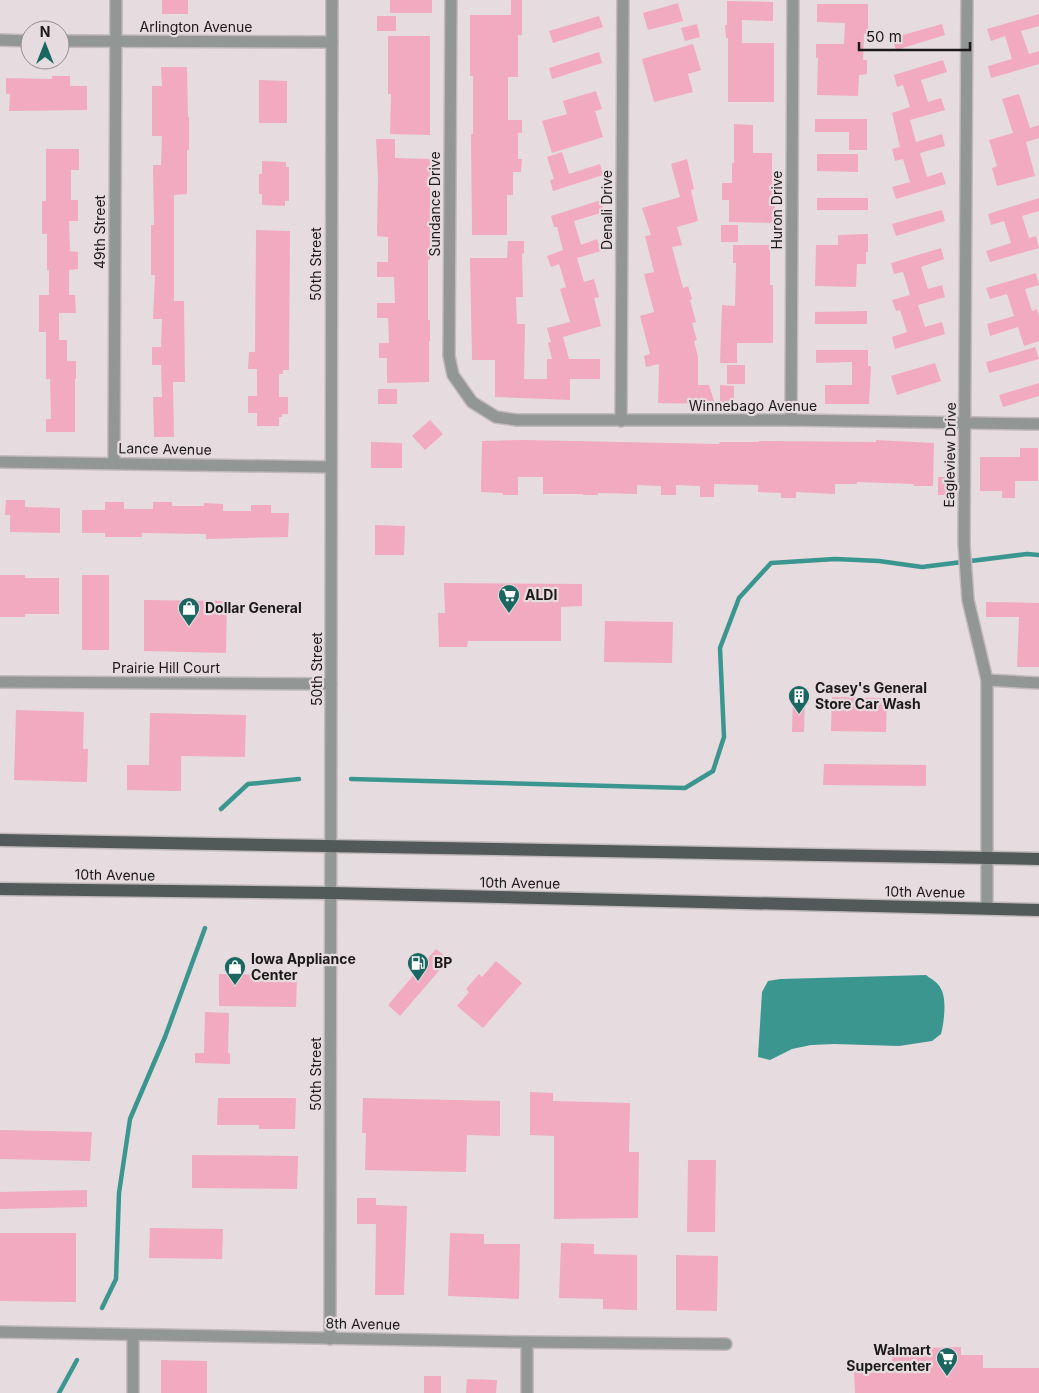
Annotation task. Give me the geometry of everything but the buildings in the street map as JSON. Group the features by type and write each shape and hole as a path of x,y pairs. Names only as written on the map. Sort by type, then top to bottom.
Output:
{"main road":[{"path":"0,840 1039,859"},
{"name":"10th Avenue","path":"0,889 332,893 1039,910"}],"street":[{"name":"49th Street","path":"114,463 116,0"},
{"name":"50th Street","path":"330,1339 332,0"},
{"name":"Sundance Drive","path":"451,0 449,356 453,375 472,402"},
{"name":"Denali Drive","path":"621,421 623,0"},
{"name":"Huron Drive","path":"791,420 793,0"},
{"name":"Eagleview Drive","path":"967,0 964,570 968,600 987,680 987,909"},
{"path":"0,40 20,41"},
{"name":"Arlington Avenue","path":"70,41 332,42"},
{"name":"Winnebago Avenue","path":"472,402 496,417 517,420 791,420 1039,424"},
{"name":"Lance Avenue","path":"0,462 330,467"},
{"path":"987,680 1039,683"},
{"name":"Prairie Hill Court","path":"0,682 331,684"},
{"name":"8th Avenue","path":"0,1332 330,1339 726,1344"},
{"path":"133,1335 133,1393"},
{"path":"527,1342 527,1393"}],"water":[{"path":"926,975 938,984 944,999 944,1018 941,1034 932,1041 899,1046 811,1045 792,1049 770,1060 758,1057 762,992 768,981 780,979"}],"waterway":[{"path":"351,779 685,788 713,771 724,737 720,648 739,598 771,563 835,559 879,561 922,567 1027,554 1039,555"},
{"path":"221,809 248,784 299,779"},
{"path":"102,1308 116,1279 119,1193 130,1119 165,1037 205,928"},
{"path":"59,1393 77,1360"}],"place":[{"name":"ALDI","path":"509,614"},
{"name":"Dollar General","path":"189,627"},
{"name":"Casey's General Store Car Wash","path":"799,715"},
{"name":"BP","path":"418,982"},
{"name":"Iowa Appliance Center","path":"235,986"},
{"name":"Walmart Supercenter","path":"947,1377"}]}
